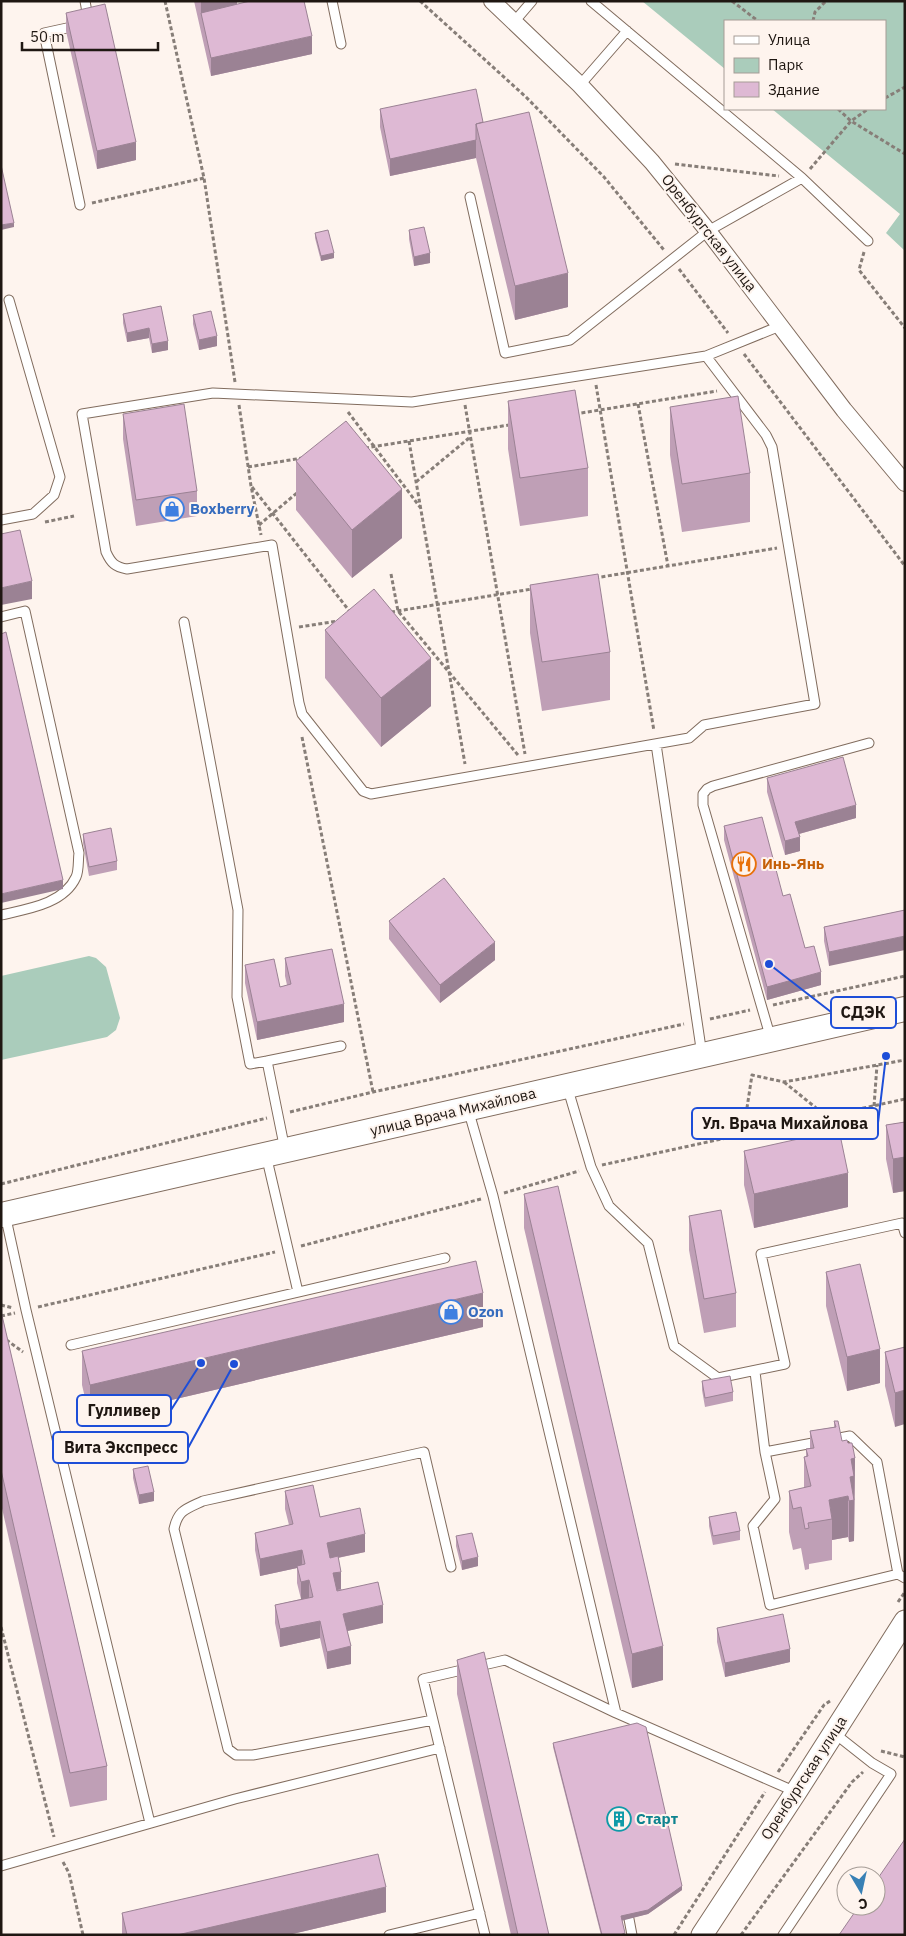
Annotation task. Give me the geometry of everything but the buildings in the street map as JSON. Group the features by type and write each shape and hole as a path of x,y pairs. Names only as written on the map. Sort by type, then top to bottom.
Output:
{"main road":[{"name":"улица Врача Михайлова","path":"3,1215 905,1009"}],"street":[{"name":"Оренбургская улица","path":"492,1 580,85 652,162 708,231 844,410 905,483"},
{"name":"Оренбургская улица","path":"702,1935 834,1733 900,1614"}],"lane":[{"path":"80,205 44,33 89,23 85,1"},
{"path":"332,1 341,44"},
{"path":"514,22 532,1"},
{"path":"591,1 802,178 868,241"},
{"path":"580,85 626,30"},
{"path":"470,197 505,353 570,340 708,231 802,178"},
{"path":"1,520 34,514 54,495 60,477 9,300"},
{"path":"706,356 766,435 772,447 815,704 704,725 689,738 371,794 363,791 302,714 298,703 272,545 127,569 118,568 111,562 106,552 82,414 213,393 412,402 706,356 780,326"},
{"path":"1,617 25,611 78,853 77,876 64,893 38,906 1,915"},
{"path":"184,622 238,910 237,997 250,1064 341,1046"},
{"path":"771,1040 703,805 703,794 713,786 869,743"},
{"path":"656,744 702,1055"},
{"path":"267,1061 278,1115 276,1153 288,1249 298,1292"},
{"path":"567,1086 591,1167 609,1206 648,1242 674,1346 718,1378 755,1372 785,1364 761,1254 902,1222 905,1233"},
{"path":"468,1108 493,1196 616,1713"},
{"path":"3,1215 150,1823"},
{"path":"71,1345 445,1258"},
{"path":"755,1372 765,1452 775,1500 753,1526 770,1605 902,1576 877,1462 850,1436 765,1452"},
{"path":"433,1720 253,1756 236,1755 228,1749 174,1530 176,1517 187,1508 203,1501 424,1452 451,1567"},
{"path":"485,1935 423,1679 505,1660 616,1713 796,1792"},
{"path":"783,1935 891,1774 872,1763 834,1733"},
{"path":"1,1866 235,1799 440,1748"},
{"path":"389,1935 480,1913"},
{"path":"629,1919 632,1935"}],"path":[{"path":"732,1 757,20"},
{"path":"813,20 815,12 826,1"},
{"path":"886,97 905,87"},
{"path":"839,110 851,120 905,154"},
{"path":"652,162 802,178 851,120 866,110"},
{"path":"80,205 204,178"},
{"path":"868,241 859,270 905,328"},
{"path":"594,374 656,744"},
{"path":"572,415 731,389"},
{"path":"463,394 469,438 528,767"},
{"path":"336,398 375,446 420,507"},
{"path":"638,404 668,566"},
{"path":"356,449 515,424"},
{"path":"416,482 469,438"},
{"path":"409,441 467,777"},
{"path":"248,467 307,457"},
{"path":"251,486 355,618"},
{"path":"259,525 302,488"},
{"path":"590,579 790,546"},
{"path":"391,574 398,611 528,767"},
{"path":"389,612 535,588"},
{"path":"286,629 345,620"},
{"path":"1,1184 373,1092 905,976"},
{"path":"743,1134 752,1076 784,1082 905,1060"},
{"path":"874,1106 877,1066"},
{"path":"784,1082 827,1116"},
{"path":"1,1316 288,1249 493,1196 591,1167 905,1099"},
{"path":"900,1614 905,1592"},
{"path":"1,1627 33,1758 58,1850 69,1873 83,1935"},
{"path":"674,1935 772,1781 824,1705 832,1700"},
{"path":"881,1751 905,1757"},
{"path":"741,1935 852,1782 872,1763"}],"green space":[{"path":"642,1 905,1 905,251 886,233 900,214 773,110 886,110 886,20 724,20 724,68"},
{"path":"89,956 96,958 106,967 120,1018 116,1030 107,1037 1,1060 1,976"}],"place":[{"name":"Boxberry","path":"172,509"},
{"name":"Инь-Янь","path":"744,864"},
{"name":"СДЭК","path":"769,964"},
{"name":"Ул. Врача Михайлова","path":"886,1056"},
{"name":"Ozon","path":"451,1312"},
{"name":"Гулливер","path":"201,1363"},
{"name":"Вита Экспресс","path":"234,1364"},
{"name":"Старт","path":"619,1819"}]}
